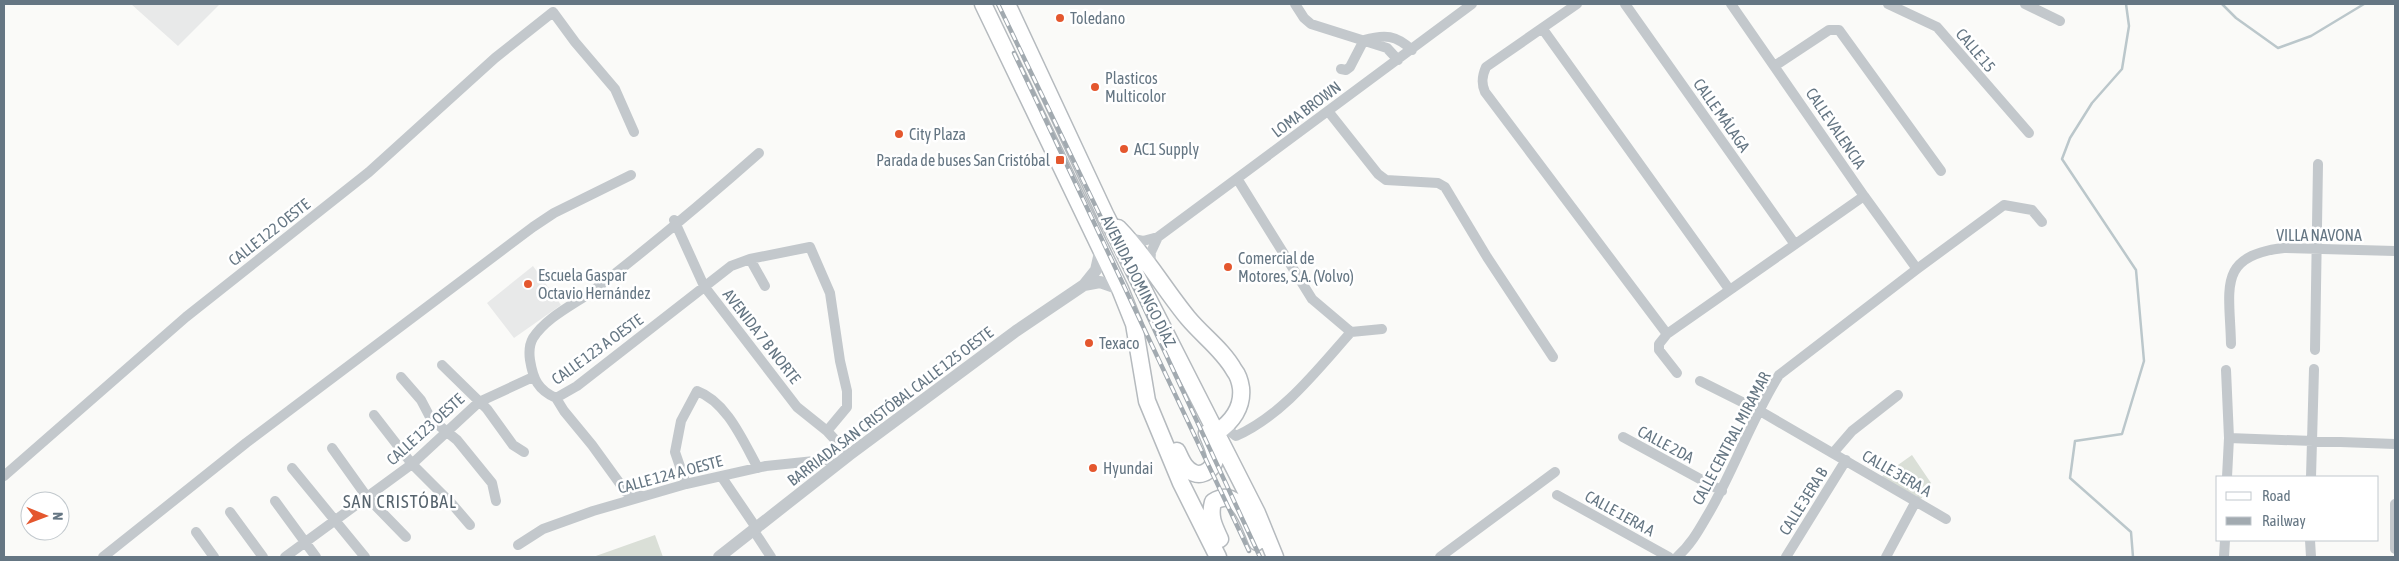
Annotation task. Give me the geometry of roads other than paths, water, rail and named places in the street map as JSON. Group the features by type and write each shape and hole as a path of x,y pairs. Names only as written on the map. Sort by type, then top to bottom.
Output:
{"main road":[{"name":"AVENIDA DOMINGO DÍAZ","path":"983,4 1102,248 1120,289 1134,324 1148,401 1181,483 1218,557"},
{"name":"AVENIDA DOMINGO DÍAZ","path":"1007,4 1105,214 1163,330 1220,430 1257,513 1274,557"},
{"path":"1105,214 1128,237 1189,320 1236,373 1240,388 1239,403 1235,414 1220,430"},
{"path":"1141,366 1182,462 1195,474 1205,473 1213,467 1216,458 1214,448 1188,395 1163,330"},
{"path":"1229,557 1212,521 1211,511 1214,502 1220,498 1228,497 1236,501 1242,508 1265,557"}],"street":[{"path":"1295,4 1304,18 1311,24 1387,48 1398,60"},
{"name":"LOMA BROWN","path":"1158,237 1238,180 1328,110 1472,4"},
{"path":"1577,4 1486,67 1482,79 1485,92 1666,334"},
{"name":"CALLE MÁLAGA","path":"1625,4 1794,243"},
{"name":"CALLE VALENCIA","path":"1731,4 1776,65 1864,196 1917,268"},
{"name":"CALLE 15","path":"1888,4 1937,27 2029,133"},
{"path":"2025,4 2060,21"},
{"name":"CALLE 122 OESTE","path":"4,476 186,317 369,172 495,58 554,12 575,42 615,89 634,132"},
{"path":"1542,28 1729,289"},
{"path":"1776,65 1829,30 1839,30 1941,171"},
{"path":"1341,69 1346,70 1350,67 1364,40 1386,35 1403,42 1412,50"},
{"path":"1328,110 1378,174 1386,180 1438,184 1445,187 1487,257 1553,357"},
{"path":"533,377 529,350 533,338 566,306 592,292 759,153"},
{"path":"2315,350 2318,164"},
{"path":"103,557 246,443 533,227 554,213 630,174"},
{"path":"1238,180 1312,299 1351,332"},
{"path":"1677,372 1660,350 1659,344 1666,334 1864,196"},
{"name":"CALLE CENTRAL MIRAMAR","path":"1677,557 1694,539 1722,490 1779,375 1917,268 2004,206 2032,210 2042,222"},
{"name":"AVENIDA 7 B NORTE","path":"675,223 704,286 797,407 827,431 849,455"},
{"path":"1128,237 1143,242 1158,237"},
{"path":"1150,266 1151,252 1158,237"},
{"name":"CALLE 123 A OESTE","path":"533,377 547,394 556,398 577,386 731,266 750,259 810,247 830,293 840,361 847,391 847,406 827,431"},
{"name":"BARRIADA SAN CRISTÓBAL CALLE 125 OESTE","path":"719,557 756,530 849,455 1016,331 1084,285 1096,270 1102,248"},
{"name":"VILLA NAVONA","path":"2231,344 2230,282 2235,267 2247,257 2267,250 2395,251"},
{"path":"750,259 766,286"},
{"path":"1084,285 1100,282 1120,289"},
{"path":"1220,430 1236,436 1252,429 1301,388 1351,332 1382,329"},
{"path":"442,365 479,402 513,445 524,452"},
{"path":"2311,476 2314,369"},
{"path":"2226,370 2229,438 2227,476"},
{"path":"401,377 421,400 431,419 457,440 492,483 496,501"},
{"name":"CALLE 123 OESTE","path":"285,557 412,464 479,402 533,377"},
{"name":"CALLE 3ERA A","path":"1700,381 1760,411 1946,519"},
{"path":"686,484 675,452 680,421 697,391 705,394 719,405 758,468"},
{"name":"CALLE 3ERA A","path":"1832,453 1852,431 1898,395"},
{"path":"556,398 564,412 592,445 626,492 644,497"},
{"path":"374,415 412,464 470,525"},
{"name":"CALLE 2DA","path":"1623,437 1722,490"},
{"path":"2229,438 2395,444"},
{"path":"332,448 367,497 406,537"},
{"name":"CALLE 124 A OESTE","path":"518,545 543,529 593,511 686,484 758,468 824,460 828,460 835,466"},
{"name":"CALLE 3ERA B","path":"1786,557 1846,460"},
{"path":"292,468 365,557"},
{"path":"1440,557 1555,472"},
{"path":"721,476 771,557"},
{"name":"CALLE 1ERA A","path":"1557,496 1669,557"},
{"path":"275,501 316,557"},
{"path":"1886,557 1916,502"},
{"path":"2395,504 2395,549"},
{"path":"230,512 263,557"},
{"path":"196,532 214,557"},
{"path":"2224,557 2225,541"},
{"path":"2310,541 2311,557"}],"waterway":[{"path":"2126,4 2129,26 2122,69 2092,103 2070,138 2062,159 2136,270 2144,361 2122,434 2075,441 2070,478 2131,532 2133,557"},
{"path":"2222,4 2236,18 2278,48 2311,36 2364,4"}],"railway":[{"path":"998,4 1136,290 1260,557"},
{"path":"1014,53 1249,551"}],"place":[{"name":"Toledano","path":"1060,18"},
{"name":"Plasticos Multicolor","path":"1095,87"},
{"name":"City Plaza","path":"899,134"},
{"name":"AC1 Supply","path":"1124,149"},
{"name":"Parada de buses San Cristóbal","path":"1060,160"},
{"name":"Comercial de Motores, S.A. (Volvo)","path":"1228,267"},
{"name":"Escuela Gaspar Octavio Hernández","path":"528,284"},
{"name":"Texaco","path":"1089,343"},
{"name":"Hyundai","path":"1093,468"}],"district":[{"name":"SAN CRISTÓBAL","path":"400,501"}]}
